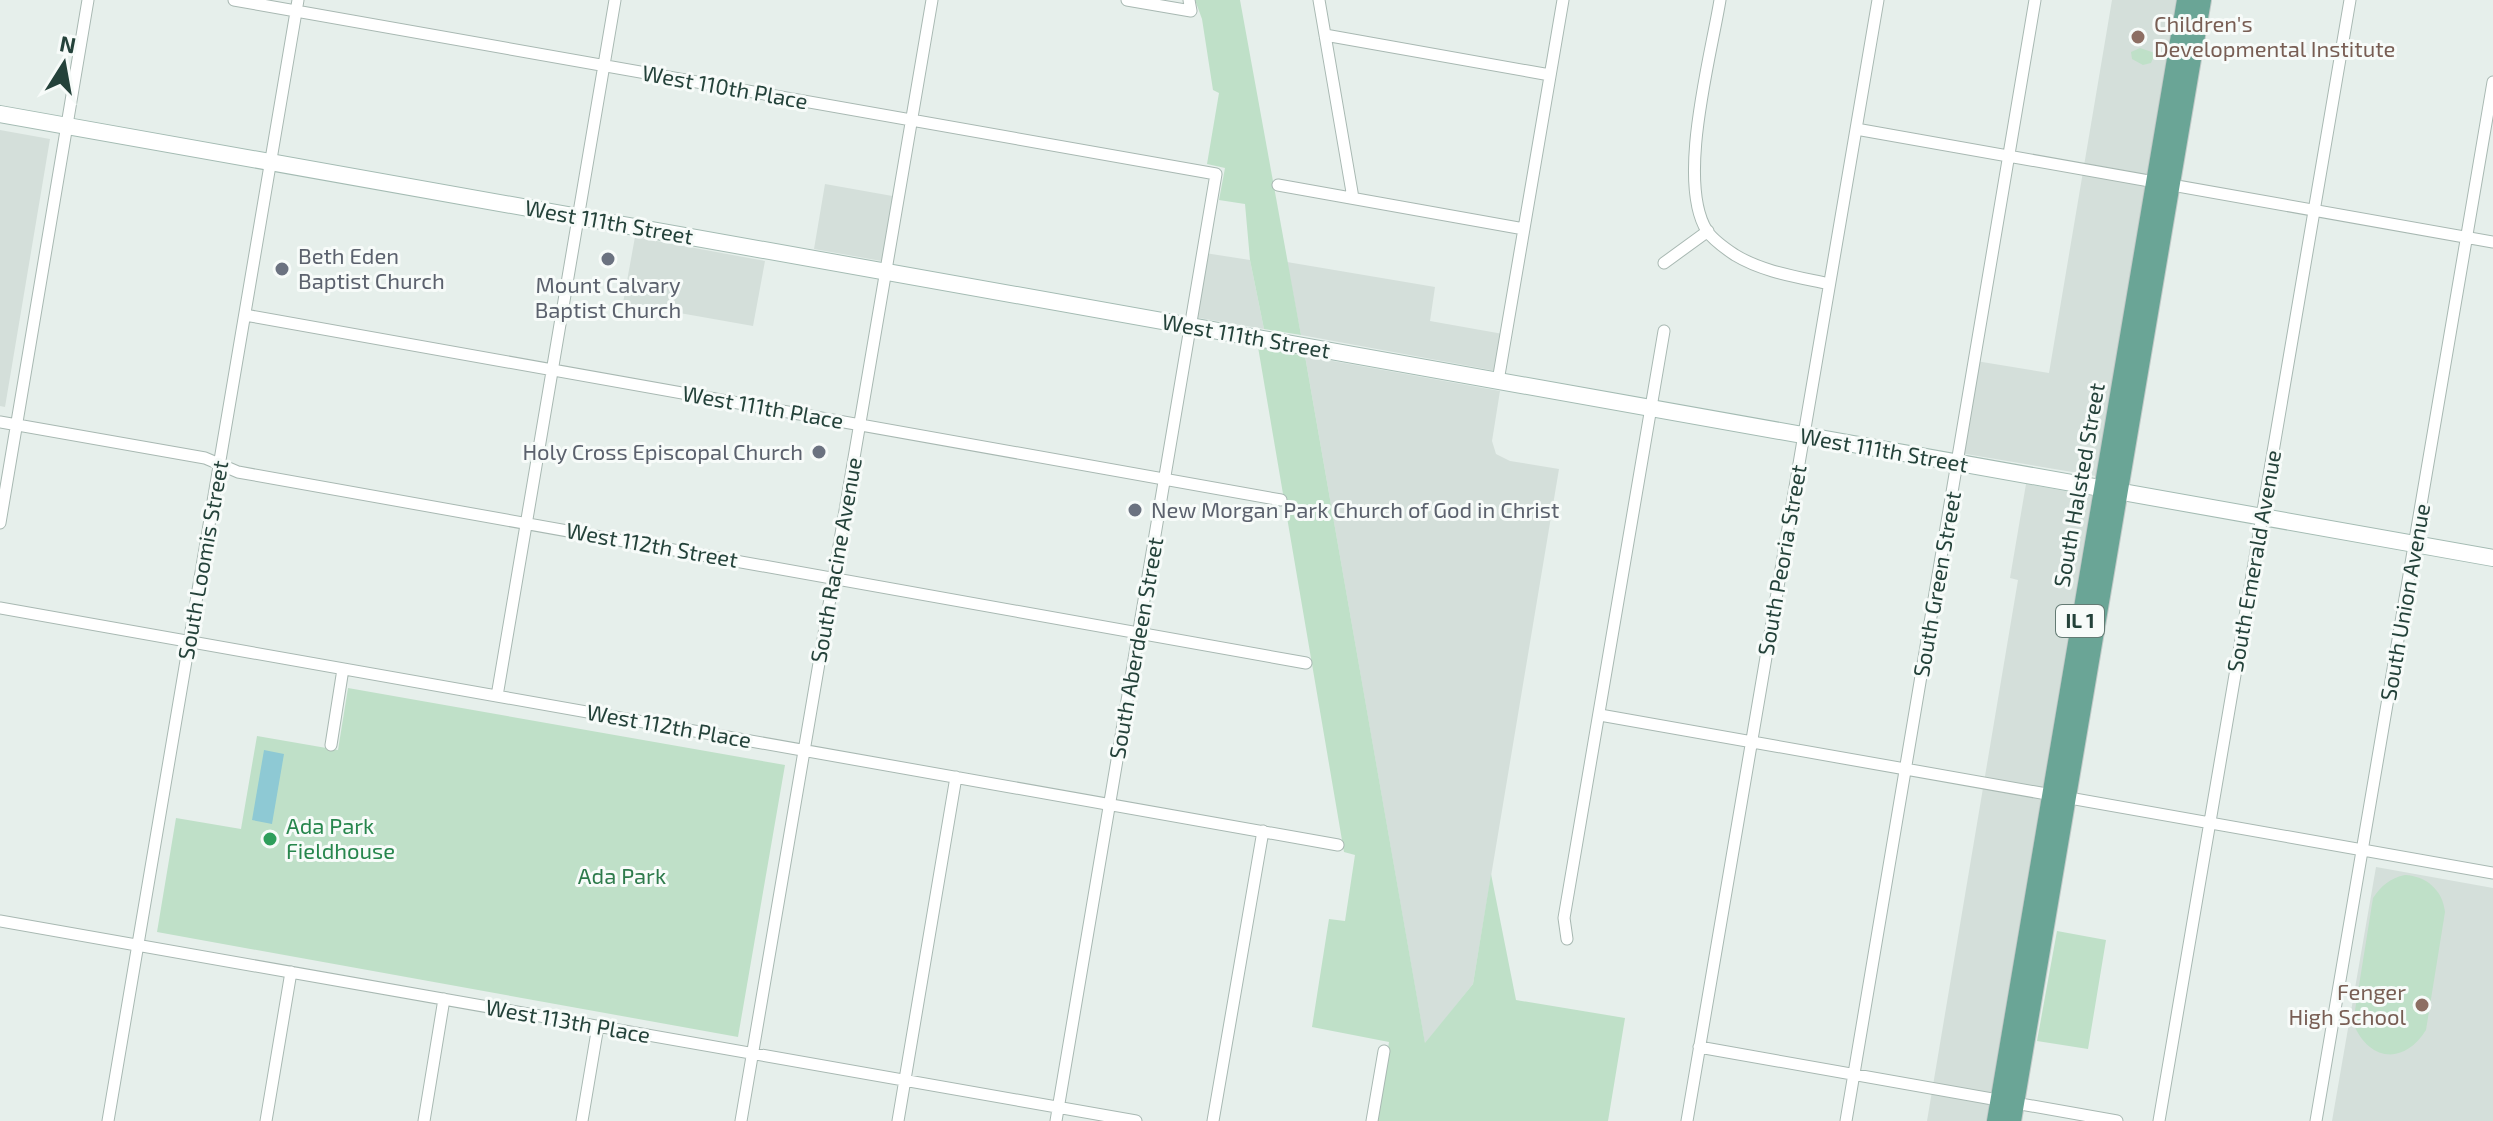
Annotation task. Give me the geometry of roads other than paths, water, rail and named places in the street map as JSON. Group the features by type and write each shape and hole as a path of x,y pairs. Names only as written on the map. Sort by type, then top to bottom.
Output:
{"main road":[{"name":"South Halsted Street","path":"2163,183 2186,0"},
{"name":"South Halsted Street","path":"1996,1121 2008,1108 2163,183 2202,0"},
{"name":"West 111th Street","path":"0,114 2493,558"}],"street":[{"path":"0,523 88,0"},
{"name":"West 110th Place","path":"234,0 297,6 604,65 1216,174"},
{"path":"497,696 615,0"},
{"name":"South Racine Avenue","path":"741,1121 932,0"},
{"path":"1127,0 1190,6"},
{"path":"1319,0 1353,198"},
{"path":"1498,381 1563,0"},
{"path":"1720,0 1693,167 1696,197 1708,231 1751,264 1829,284"},
{"name":"South Peoria Street","path":"1687,1121 1878,0"},
{"name":"South Green Street","path":"1846,1121 2035,0"},
{"name":"South Emerald Avenue","path":"2159,1121 2350,0"},
{"name":"South Loomis Street","path":"108,1121 297,6"},
{"path":"1325,35 1550,75"},
{"name":"South Union Avenue","path":"2316,1121 2493,82"},
{"path":"1856,129 2493,242"},
{"name":"South Aberdeen Street","path":"1056,1121 1216,174"},
{"path":"1278,185 1524,229"},
{"path":"1664,263 1708,231"},
{"name":"West 111th Place","path":"245,315 1281,500"},
{"path":"1567,939 1564,918 1664,331"},
{"name":"West 112th Street","path":"0,422 205,458 238,472 1306,663"},
{"name":"West 112th Place","path":"0,608 1338,845"},
{"path":"331,745 343,669"},
{"path":"1600,715 2493,873"},
{"path":"898,1121 956,777"},
{"path":"1213,1121 1263,831"},
{"name":"West 113th Place","path":"0,921 1136,1121"},
{"path":"266,1121 291,972"},
{"path":"424,1121 444,999"},
{"path":"582,1121 598,1026"},
{"path":"1699,1047 1853,1074 2008,1108 2117,1121"},
{"path":"1372,1121 1384,1051"}],"water":[{"path":"264,750 284,754 272,824 252,820"}],"place":[{"name":"Children's Developmental Institute","path":"2138,37"},
{"name":"Mount Calvary Baptist Church","path":"608,259"},
{"name":"Beth Eden Baptist Church","path":"282,269"},
{"name":"Holy Cross Episcopal Church","path":"819,452"},
{"name":"New Morgan Park Church of God in Christ","path":"1135,510"},
{"name":"Ada Park Fieldhouse","path":"270,839"},
{"name":"Fenger High School","path":"2422,1005"}],"park label":[{"name":"Ada Park","path":"622,876"}]}
